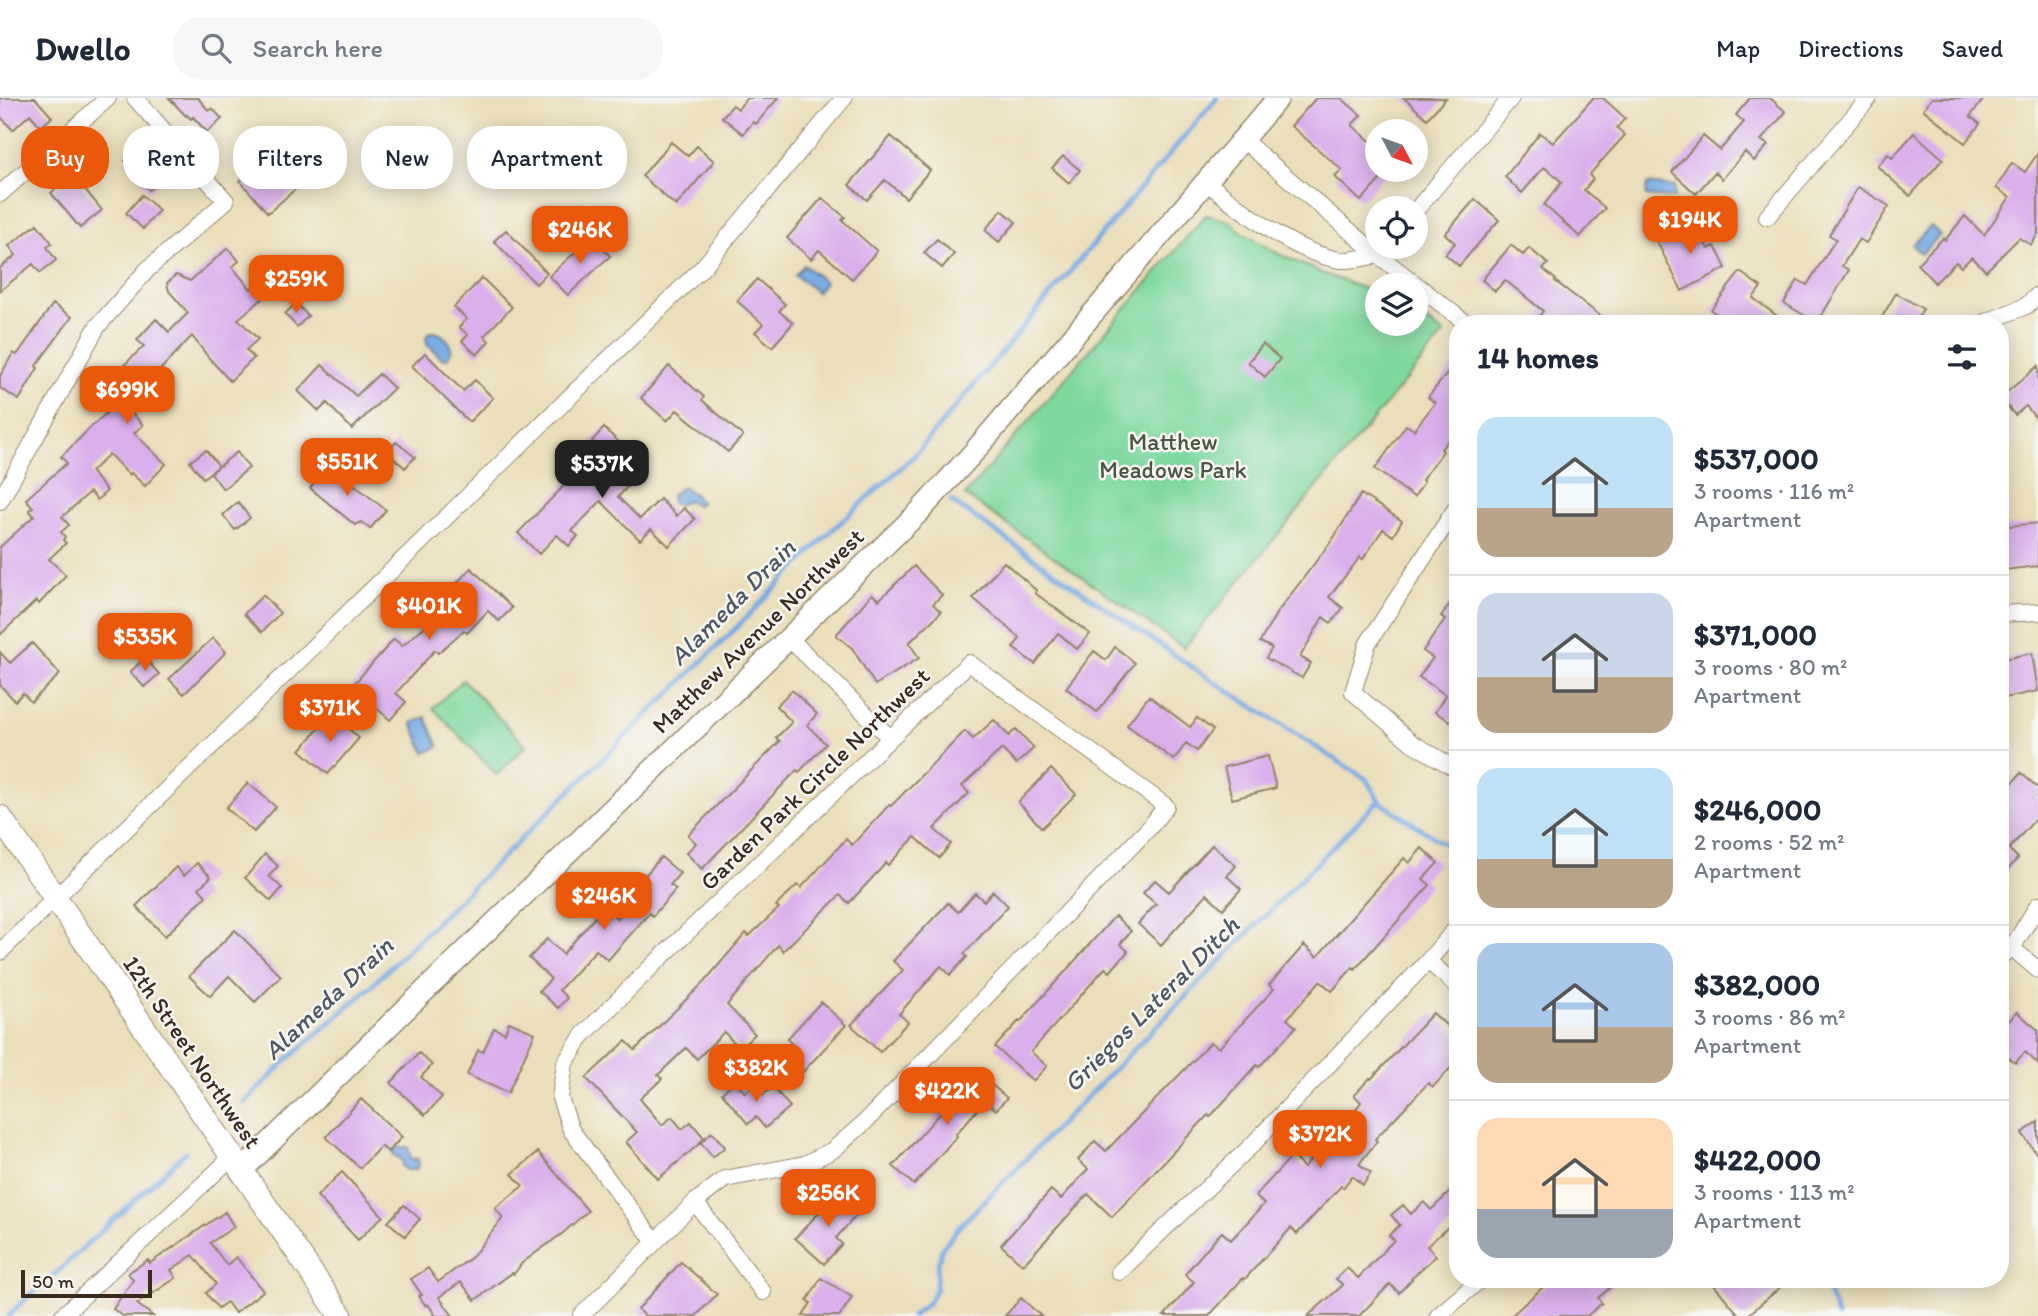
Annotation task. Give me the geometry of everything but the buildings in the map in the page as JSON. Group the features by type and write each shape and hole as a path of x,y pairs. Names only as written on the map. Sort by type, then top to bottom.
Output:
{"main road":[{"name":"12th Street Northwest","path":"0,817 341,1316"}],"street":[{"path":"0,194 108,98"},
{"path":"0,501 96,327 148,269 226,201 135,98"},
{"path":"0,952 703,267 844,98"},
{"name":"Matthew Avenue Northwest","path":"62,1316 237,1164 408,1007 947,483 1278,98"},
{"path":"1428,196 1511,98"},
{"path":"1767,217 1870,98"},
{"path":"1243,140 1365,238"},
{"path":"1206,182 1245,212 1302,249 1342,260 1365,255"},
{"path":"1390,259 1456,315"},
{"path":"2003,315 2026,306 2038,295"},
{"path":"1449,519 1368,643 1353,692 1412,743 1449,765"},
{"path":"2009,614 2038,612"},
{"path":"789,638 890,738"},
{"name":"Garden Park Circle Northwest","path":"655,1242 571,1130 560,1098 565,1063 583,1035 639,979 970,663 1166,806 1150,827 874,1112 833,1150 805,1164 725,1179 695,1202"},
{"path":"2009,948 2038,905"},
{"path":"1119,1272 1252,1145 1449,936"},
{"path":"2009,954 2038,970"},
{"path":"1428,961 1449,979"},
{"path":"581,1316 695,1202 763,1292"},
{"path":"1438,1316 1471,1288"}],"green space":[{"name":"Matthew Meadows Park","path":"1206,215 1229,221 1243,233 1279,254 1365,289 1365,336 1428,336 1428,322 1444,334 1184,648 965,495"},
{"path":"463,680 526,746 497,775 433,708"}],"water":[{"path":"1647,184 1675,187 1674,198 1646,196"},
{"path":"1931,226 1940,235 1921,254 1912,245"},
{"path":"804,265 825,282 817,292 795,275"},
{"path":"430,332 447,339 451,347 450,356 442,358 427,345 426,337"},
{"path":"683,487 701,503 697,505 688,500 678,505 672,503 671,495"},
{"path":"426,717 439,747 425,753 412,723"},
{"path":"397,1147 408,1147 411,1158 417,1158 419,1163 416,1170 406,1170 402,1166 402,1160 393,1154"}],"waterway":[{"name":"Alameda Drain","path":"244,1103 288,1059 365,992 732,632 830,532 914,456 1217,98"},
{"path":"951,501 1202,674 1366,779 1380,802"},
{"name":"Griegos Lateral Ditch","path":"912,1316 929,1302 936,1288 942,1248 959,1227 1375,804 1380,802 1449,847"},
{"name":"Alameda Drain","path":"9,1316 186,1152"},
{"name":"Griegos Lateral Ditch","path":"1826,1288 1837,1316"}]}
